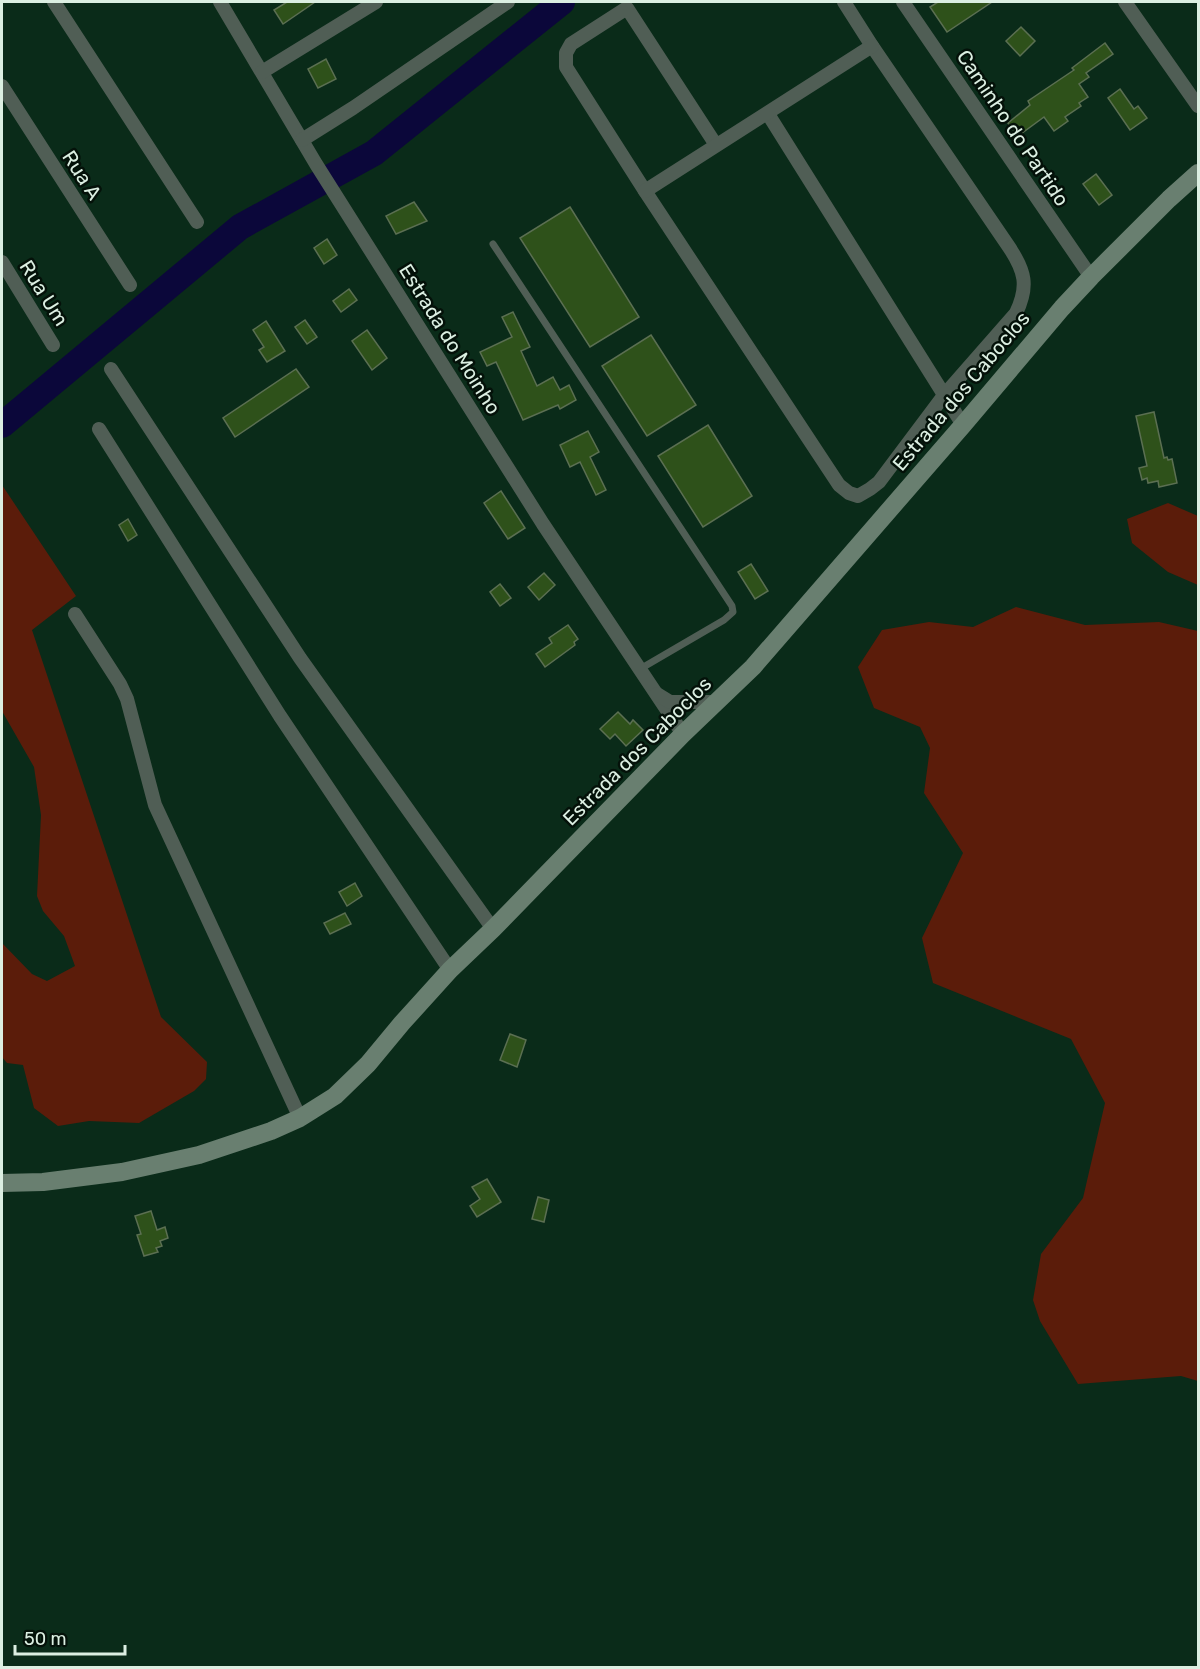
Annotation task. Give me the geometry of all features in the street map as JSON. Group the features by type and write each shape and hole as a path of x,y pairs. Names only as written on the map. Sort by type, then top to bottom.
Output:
{"street":[{"path":"54,2 197,222"},
{"name":"Estrada do Moinho","path":"220,2 316,164 543,524 683,734"},
{"path":"262,72 376,2"},
{"path":"302,140 508,2"},
{"path":"716,145 631,5 571,44 566,53 566,67 839,485 849,493 858,496 879,482 945,394 1016,313 1022,300 1025,281 1019,262 844,2"},
{"name":"Caminho do Partido","path":"903,2 1091,277"},
{"path":"1125,2 1198,106"},
{"path":"645,191 872,46"},
{"name":"Rua A","path":"2,86 130,285"},
{"path":"768,114 963,425"},
{"name":"Estrada dos Caboclos","path":"2,1183 44,1182 122,1172 199,1155 271,1131 300,1118 335,1096 368,1064 450,970 683,734 753,667 1062,308 1169,199 1198,173"},
{"name":"Rua Um","path":"2,262 53,345"},
{"path":"111,369 300,658 493,929"},
{"path":"99,429 280,716 450,970"},
{"path":"75,614 120,684 127,699 155,805 300,1118"},
{"path":"656,693 670,702 711,702 713,705"}],"lane":[{"path":"493,244 732,606 733,612 724,620 639,669"}],"shaded area":[{"path":"2,485 76,596 32,630 161,1017 207,1062 206,1079 194,1091 139,1123 89,1121 58,1126 34,1108 23,1065 7,1063 2,1057 2,943 32,974 47,981 75,966 64,936 43,911 37,896 41,815 34,767 2,711"},
{"path":"1168,503 1198,516 1198,585 1168,572 1132,543 1127,519"},
{"path":"1016,607 1085,625 1159,622 1198,631 1198,1381 1181,1376 1078,1384 1040,1321 1033,1300 1041,1254 1083,1198 1105,1103 1071,1039 933,983 922,938 963,853 924,793 930,748 920,727 874,708 858,667 882,630 929,622 973,627"}],"building":[{"path":"287,2 315,2 283,24 274,10"},
{"path":"938,2 992,2 947,32 930,7"},
{"path":"1021,27 1035,41 1020,56 1006,41"},
{"path":"1105,43 1113,54 1086,73 1089,77 1079,84 1088,97 1079,103 1081,106 1065,117 1068,121 1054,131 1044,117 1018,136 1008,123 1030,105 1028,101 1074,70 1072,68"},
{"path":"326,59 336,79 318,88 308,69"},
{"path":"1120,89 1134,109 1138,106 1147,118 1130,130 1108,98"},
{"path":"1096,174 1112,195 1099,205 1083,184"},
{"path":"414,202 427,221 396,234 386,216"},
{"path":"570,207 639,317 590,347 520,238"},
{"path":"327,239 337,255 324,264 314,248"},
{"path":"349,289 357,300 341,312 333,301"},
{"path":"513,312 530,347 521,351 537,386 553,377 560,390 569,385 576,400 560,409 558,405 523,420 496,362 487,366 480,352 512,337 502,317"},
{"path":"305,320 317,337 307,344 295,327"},
{"path":"266,321 285,351 267,362 259,350 264,347 253,330"},
{"path":"367,330 387,358 372,370 352,341"},
{"path":"651,335 696,405 647,436 602,366"},
{"path":"296,369 309,387 235,437 223,418"},
{"path":"1154,412 1164,458 1172,459 1177,483 1159,487 1158,481 1148,483 1147,478 1142,480 1139,468 1147,466 1136,416"},
{"path":"708,425 752,496 703,527 658,456"},
{"path":"588,431 599,452 590,457 606,490 596,495 580,462 570,467 560,445"},
{"path":"501,491 525,528 508,539 484,503"},
{"path":"128,519 137,535 128,541 119,525"},
{"path":"751,564 768,591 755,599 738,572"},
{"path":"544,573 555,585 539,600 528,587"},
{"path":"500,584 511,598 500,606 490,592"},
{"path":"568,625 578,639 574,642 575,645 545,667 536,654 552,643 549,638"},
{"path":"618,712 630,724 633,720 643,730 626,746 615,734 610,739 600,729"},
{"path":"355,883 362,896 347,906 339,892"},
{"path":"345,913 351,924 330,934 324,923"},
{"path":"510,1034 526,1040 517,1067 500,1060"},
{"path":"487,1179 501,1202 477,1217 470,1206 480,1199 472,1187"},
{"path":"538,1197 549,1200 544,1222 532,1219"},
{"path":"151,1211 157,1230 165,1227 168,1238 160,1241 162,1246 156,1248 158,1252 144,1256 137,1235 141,1234 135,1216"}],"waterway":[{"path":"2,425 240,227 374,153 562,2"}]}
